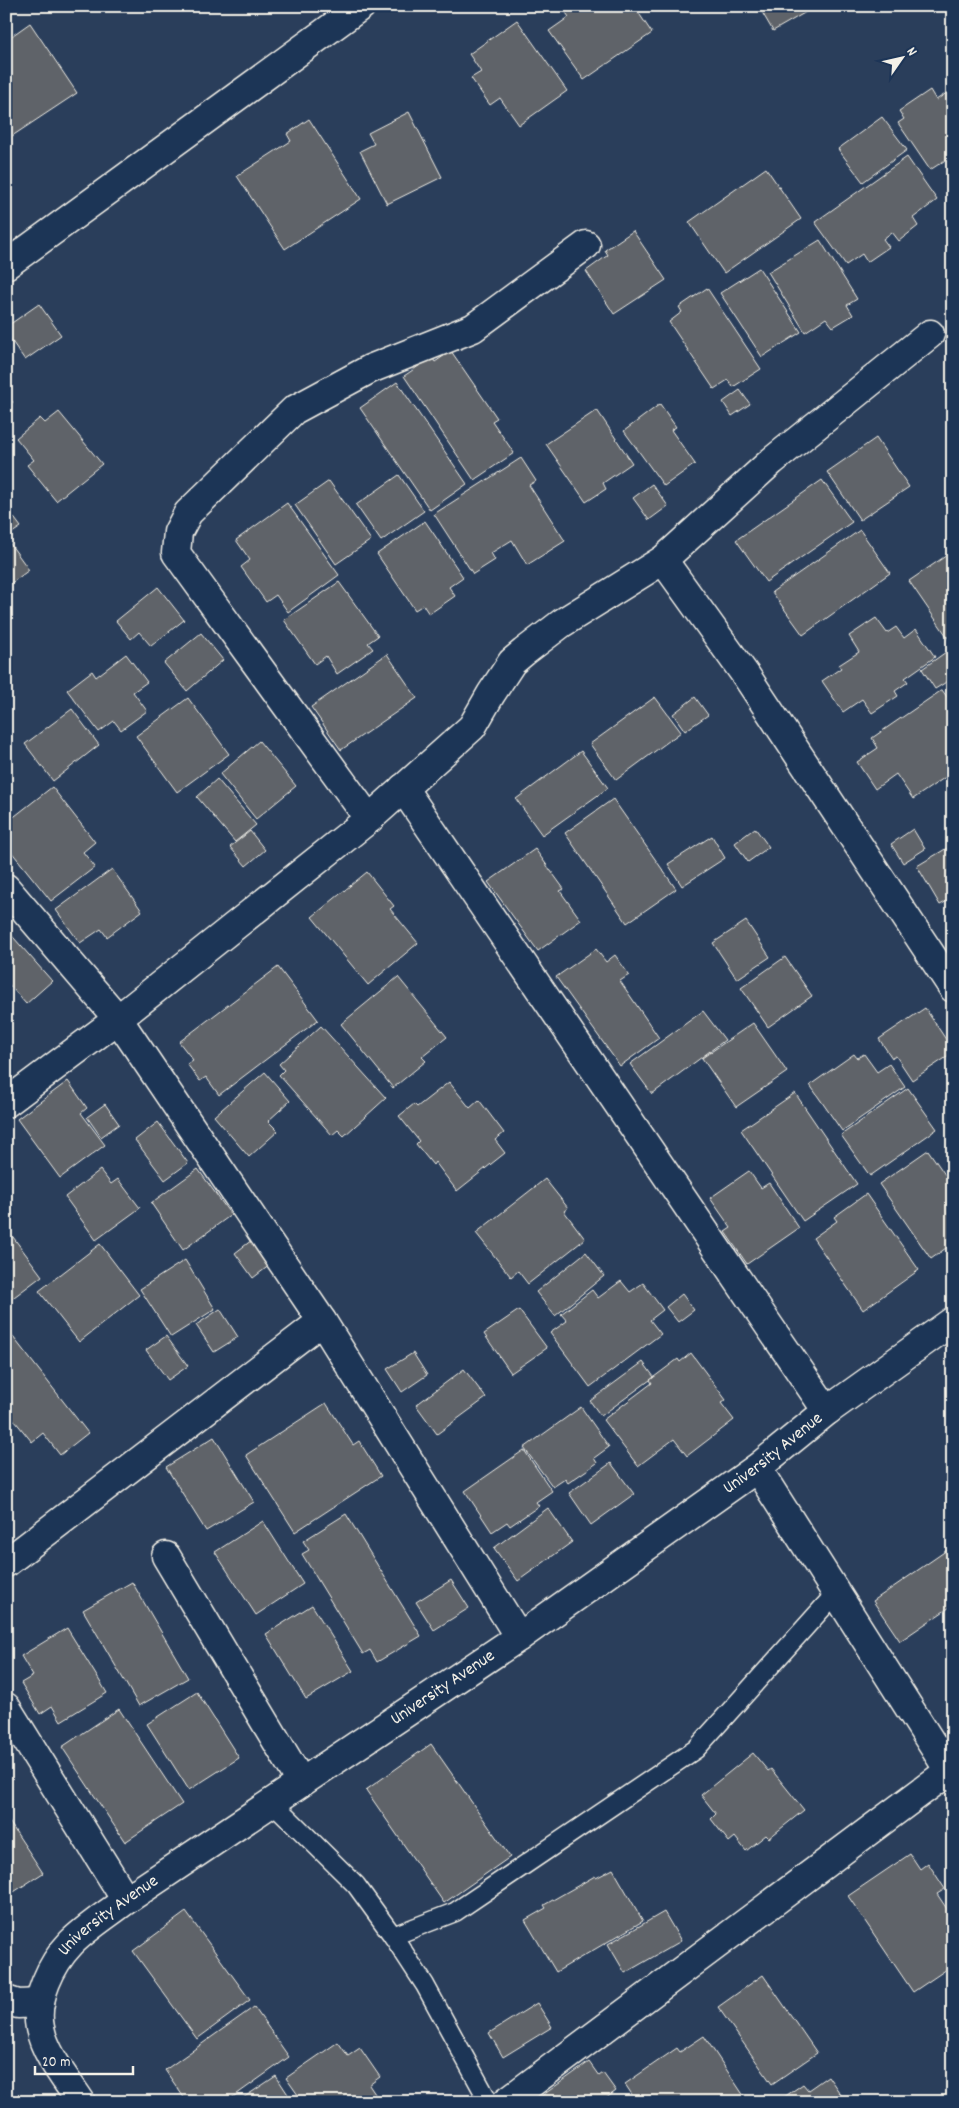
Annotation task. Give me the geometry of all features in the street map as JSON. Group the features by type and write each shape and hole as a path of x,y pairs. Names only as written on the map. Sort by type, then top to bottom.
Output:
{"street":[{"path":"6,265 362,6"},
{"path":"369,819 176,553 178,532 188,514 294,410 370,369 473,328 586,245"},
{"path":"6,1103 118,1019 369,819 472,727 512,662 562,623 663,560 772,461 930,334"},
{"path":"663,560 747,676 953,988"},
{"path":"403,788 827,1411"},
{"path":"6,888 118,1019 322,1321 519,1637"},
{"path":"6,1563 322,1321"},
{"name":"University Avenue","path":"81,2102 48,2050 40,2027 40,2003 47,1980 60,1957 71,1943 126,1900 519,1637 758,1468 827,1411 953,1321"},
{"path":"506,2102 951,1772 758,1468"},
{"path":"166,1556 301,1782"},
{"path":"6,1707 126,1900"},
{"path":"6,2000 18,2004 40,2003"}],"lane":[{"path":"393,1936 455,1912 696,1749 836,1593"},
{"path":"272,1802 356,1885 393,1936 426,1984 489,2102"}],"building":[{"path":"563,6 634,6 652,33 584,80 549,31 569,17"},
{"path":"813,6 813,8 773,31 759,7"},
{"path":"517,20 567,91 519,125 500,98 490,105 471,78 481,72 469,54"},
{"path":"30,23 77,93 6,140 6,40"},
{"path":"953,89 953,155 930,170 898,123 904,119 899,111 930,90 936,100"},
{"path":"409,112 442,177 387,204 360,151 374,144 368,133"},
{"path":"882,117 907,150 863,182 838,149"},
{"path":"309,119 361,199 285,249 237,176 291,141 287,134"},
{"path":"907,157 937,200 913,218 918,226 899,241 892,232 883,239 889,247 867,262 862,254 846,265 815,222"},
{"path":"766,168 801,219 724,273 689,222"},
{"path":"633,231 666,280 614,314 586,271 608,255 605,250"},
{"path":"820,240 857,299 847,305 853,315 833,327 826,318 805,332 768,272"},
{"path":"759,268 801,332 762,357 720,293"},
{"path":"707,288 761,369 733,387 728,380 714,389 669,322 682,312 679,307"},
{"path":"39,304 61,335 25,360 6,333 6,327"},
{"path":"451,351 497,418 492,421 514,453 474,480 404,376 432,357 435,362"},
{"path":"397,382 467,484 430,510 360,408"},
{"path":"740,390 750,404 732,416 723,402"},
{"path":"6,395 13,402 6,408"},
{"path":"660,404 676,427 671,430 695,464 664,486 624,431"},
{"path":"597,410 632,463 603,483 606,489 586,502 546,444"},
{"path":"59,412 102,464 56,501 27,465 34,460 16,438 40,418 45,423"},
{"path":"876,438 909,487 860,520 827,472"},
{"path":"521,458 536,481 529,485 565,541 527,565 512,540 491,553 495,560 473,574 434,514"},
{"path":"399,475 424,511 381,541 356,505"},
{"path":"822,480 852,522 766,582 736,540"},
{"path":"329,481 371,540 336,564 295,505"},
{"path":"652,484 668,506 649,520 633,498"},
{"path":"287,503 339,575 288,612 276,595 266,602 241,567 250,560 236,540"},
{"path":"6,507 21,527 6,537"},
{"path":"425,521 463,577 449,587 455,596 429,614 423,605 415,610 377,554"},
{"path":"860,530 890,573 803,635 772,592"},
{"path":"6,538 29,570 6,587"},
{"path":"953,551 953,645 909,581"},
{"path":"339,582 378,636 368,643 373,649 337,674 326,656 315,664 284,620"},
{"path":"158,587 184,620 151,646 139,632 131,639 116,621"},
{"path":"876,618 887,633 896,627 904,638 916,629 935,657 905,678 908,682 895,691 898,696 872,713 862,699 843,712 822,681 841,668 839,665 859,652 849,636"},
{"path":"201,633 223,660 187,691 164,663"},
{"path":"946,652 953,661 953,678 935,689 922,669"},
{"path":"126,654 147,682 133,692 147,711 121,730 114,721 99,732 67,690 92,671 96,677"},
{"path":"387,654 417,698 341,750 311,707"},
{"path":"942,690 953,705 953,772 913,799 896,774 875,789 857,762 878,748 872,738"},
{"path":"655,697 681,732 616,780 590,744"},
{"path":"695,697 708,715 685,731 673,714"},
{"path":"188,698 229,754 177,792 136,736"},
{"path":"72,709 99,745 53,781 25,744"},
{"path":"259,741 296,786 256,819 220,774"},
{"path":"581,751 608,788 542,835 516,799"},
{"path":"217,779 256,825 235,842 197,797"},
{"path":"52,787 95,842 83,852 95,867 51,901 6,845 6,823"},
{"path":"613,799 676,889 627,923 565,833"},
{"path":"755,828 769,847 748,862 735,843"},
{"path":"913,829 925,849 903,863 891,844"},
{"path":"250,831 265,850 246,866 230,847"},
{"path":"712,836 725,858 682,886 668,864"},
{"path":"947,848 953,858 953,898 940,905 917,866"},
{"path":"535,849 564,889 560,891 581,920 538,951 488,882"},
{"path":"112,869 142,911 107,937 101,929 80,943 56,910"},
{"path":"367,872 394,906 390,909 418,943 368,985 312,917"},
{"path":"746,921 770,957 737,979 713,943"},
{"path":"6,929 52,981 26,1004 6,981"},
{"path":"596,949 606,962 615,955 629,975 620,981 659,1038 620,1066 556,977"},
{"path":"785,957 812,996 768,1027 741,988"},
{"path":"278,967 318,1020 219,1095 206,1077 200,1081 187,1064 193,1060 179,1042"},
{"path":"398,977 447,1037 422,1057 426,1061 393,1088 341,1024"},
{"path":"925,1008 953,1050 953,1053 912,1080 896,1056 892,1058 879,1039"},
{"path":"703,1011 725,1040 652,1094 630,1064"},
{"path":"753,1023 787,1072 736,1107 702,1058"},
{"path":"321,1026 386,1098 344,1136 338,1130 332,1135 279,1075 284,1070 279,1064"},
{"path":"854,1054 857,1058 864,1054 877,1072 889,1064 905,1087 842,1131 810,1085"},
{"path":"265,1072 290,1101 268,1121 278,1131 249,1157 214,1116"},
{"path":"68,1081 87,1108 81,1113 105,1145 60,1178 17,1119"},
{"path":"449,1082 470,1108 479,1100 504,1133 495,1140 505,1153 457,1191 435,1162 433,1165 416,1144 419,1141 399,1116 414,1104 417,1107"},
{"path":"908,1088 937,1129 870,1176 841,1135"},
{"path":"795,1093 857,1184 803,1221 741,1130"},
{"path":"105,1104 119,1124 101,1137 87,1117"},
{"path":"158,1122 188,1163 165,1180 135,1140"},
{"path":"928,1150 948,1179 953,1176 953,1243 931,1259 879,1184"},
{"path":"198,1169 231,1215 183,1250 151,1203"},
{"path":"100,1170 111,1184 118,1179 140,1208 96,1240 65,1197"},
{"path":"749,1171 761,1188 769,1183 799,1228 747,1264 725,1232 731,1228 710,1198"},
{"path":"545,1179 568,1208 564,1211 585,1239 528,1284 518,1271 511,1277 476,1233"},
{"path":"866,1194 919,1270 863,1310 813,1238 837,1221 834,1217"},
{"path":"13,1237 42,1276 6,1303 6,1242"},
{"path":"252,1240 270,1265 253,1278 235,1253"},
{"path":"100,1244 139,1295 79,1342 39,1291"},
{"path":"586,1252 604,1276 555,1316 536,1292"},
{"path":"185,1260 215,1309 171,1337 140,1289"},
{"path":"621,1281 630,1292 643,1283 663,1310 650,1320 661,1334 590,1387 550,1333 567,1321 561,1314 592,1290 598,1298"},
{"path":"682,1294 694,1310 678,1322 666,1307"},
{"path":"220,1309 238,1337 214,1352 196,1325"},
{"path":"519,1310 547,1348 511,1373 484,1334"},
{"path":"6,1328 88,1433 60,1455 43,1433 32,1442 6,1410"},
{"path":"166,1336 188,1366 168,1380 146,1350"},
{"path":"413,1353 427,1375 402,1392 387,1369"},
{"path":"691,1353 726,1400 721,1403 734,1420 687,1456 674,1439 638,1466 603,1420 652,1383 650,1380 678,1359 680,1362"},
{"path":"643,1362 654,1377 601,1416 590,1401"},
{"path":"464,1369 486,1398 437,1434 416,1405"},
{"path":"326,1403 353,1445 359,1441 381,1476 295,1532 246,1455"},
{"path":"581,1407 609,1447 594,1458 597,1463 568,1483 565,1479 553,1487 524,1448"},
{"path":"214,1437 254,1502 206,1531 166,1467"},
{"path":"524,1450 552,1491 536,1502 539,1506 510,1526 507,1522 492,1532 465,1491"},
{"path":"611,1463 634,1494 591,1525 569,1493"},
{"path":"548,1508 572,1542 518,1581 494,1548"},
{"path":"346,1514 421,1636 377,1662 370,1650 363,1654 302,1554 309,1550 303,1541"},
{"path":"263,1521 303,1584 256,1615 215,1552"},
{"path":"953,1546 953,1605 900,1641 873,1601"},
{"path":"451,1580 469,1608 434,1630 416,1602"},
{"path":"132,1582 188,1678 139,1706 83,1610"},
{"path":"312,1605 353,1671 306,1699 266,1634"},
{"path":"67,1628 107,1693 61,1721 52,1706 40,1714 21,1683 33,1676 21,1656"},
{"path":"197,1692 239,1758 189,1790 147,1724"},
{"path":"119,1709 182,1804 125,1842 62,1747"},
{"path":"431,1744 510,1857 444,1903 366,1790"},
{"path":"753,1753 768,1771 771,1769 804,1810 769,1838 766,1835 746,1851 735,1837 729,1842 711,1819 716,1814 701,1795"},
{"path":"6,1817 43,1873 6,1897"},
{"path":"910,1854 920,1869 928,1863 945,1889 937,1894 953,1918 953,1965 913,1992 848,1896"},
{"path":"613,1869 643,1921 556,1972 525,1920 546,1908 544,1905 595,1876 596,1878"},
{"path":"186,1912 250,2000 197,2039 133,1951"},
{"path":"664,1912 681,1941 625,1973 608,1944"},
{"path":"763,1975 817,2053 772,2084 718,2007"},
{"path":"537,2003 552,2027 503,2057 489,2033"},
{"path":"254,2007 289,2057 226,2102 187,2102 165,2070"},
{"path":"704,2036 748,2102 637,2102 625,2084 677,2048 680,2052"},
{"path":"338,2042 348,2056 360,2048 380,2077 369,2085 377,2097 370,2102 303,2102 286,2078"},
{"path":"589,2062 599,2076 603,2073 616,2091 601,2102 542,2102 539,2098"},
{"path":"276,2076 293,2102 237,2102"},
{"path":"828,2076 846,2102 777,2102 803,2084 808,2090"}]}
